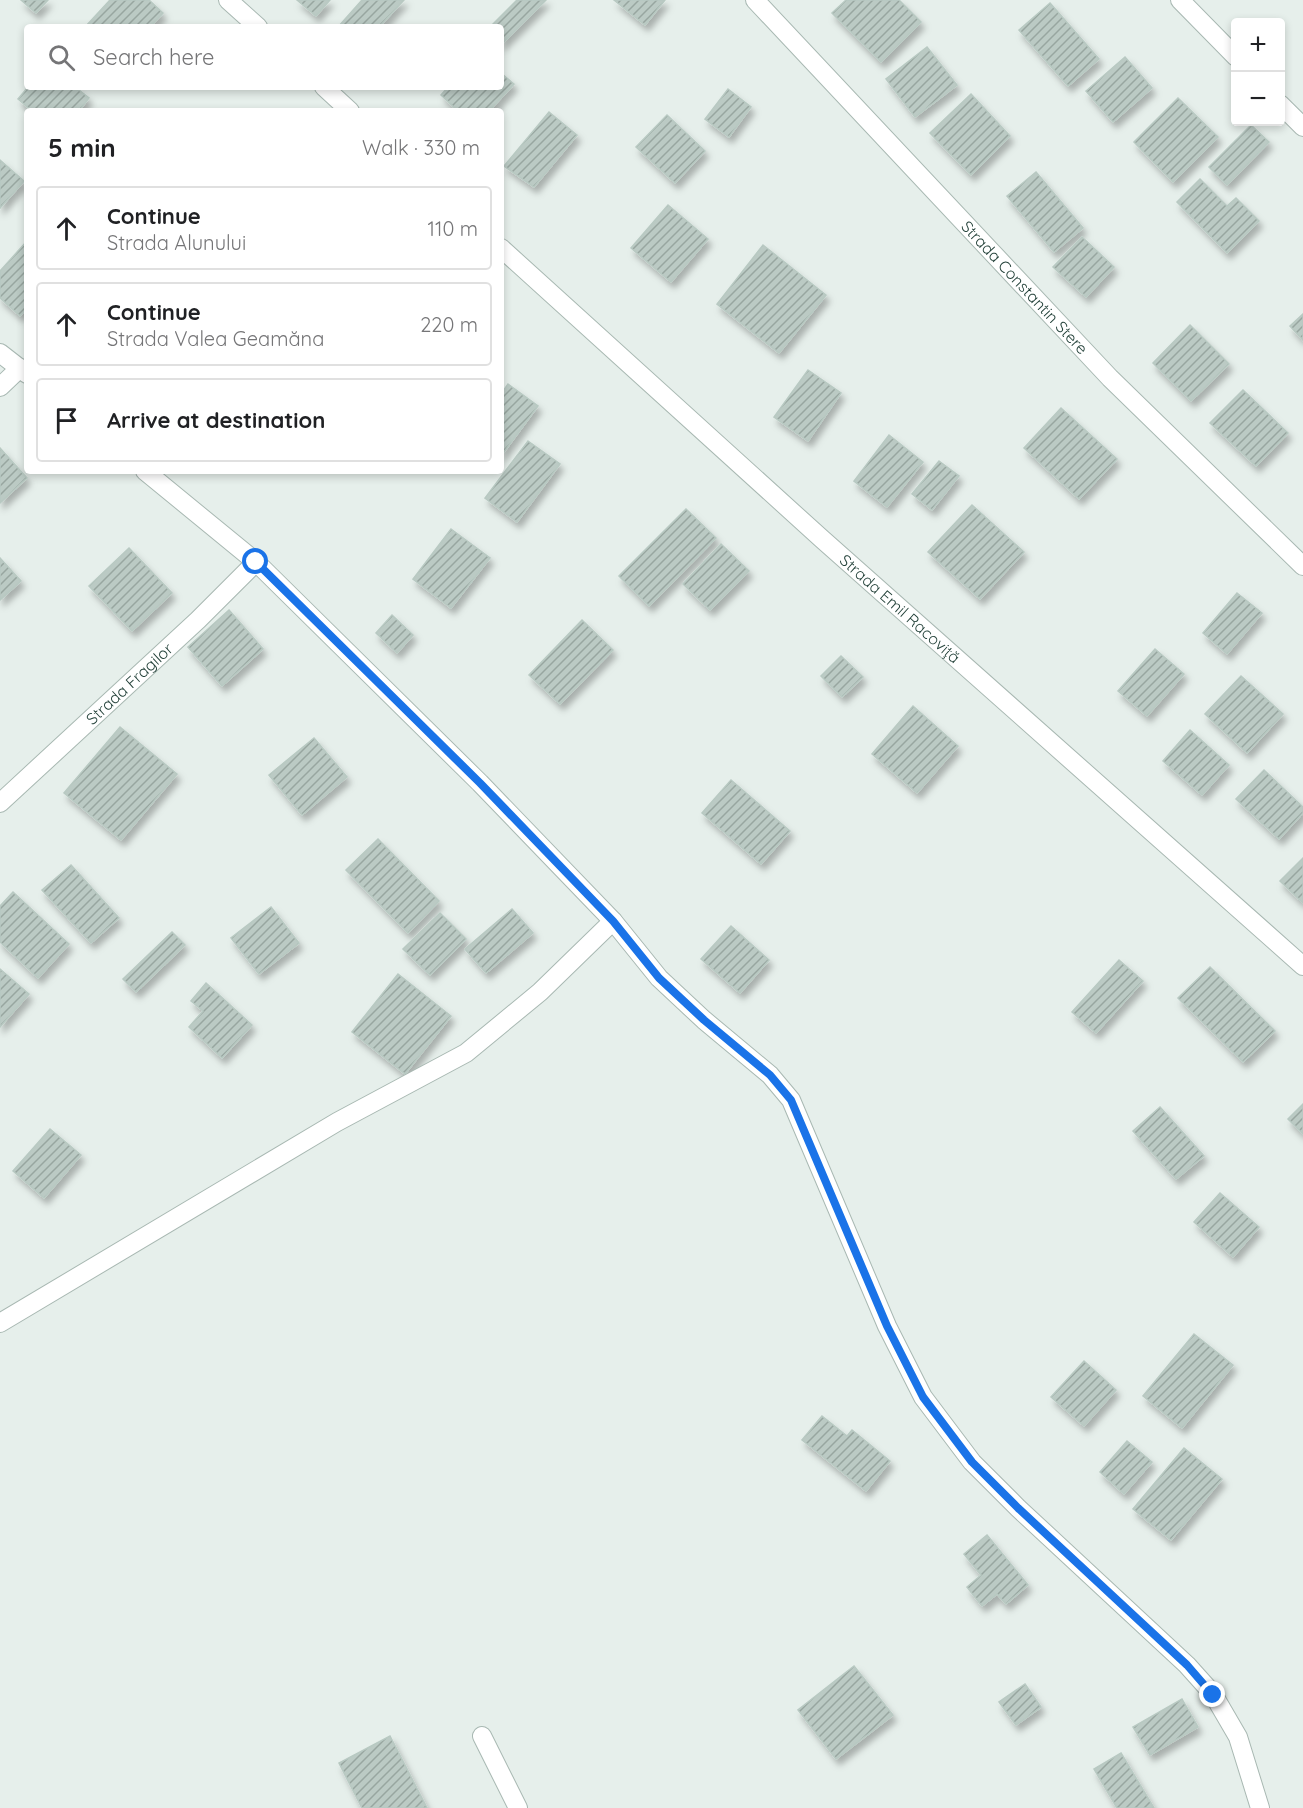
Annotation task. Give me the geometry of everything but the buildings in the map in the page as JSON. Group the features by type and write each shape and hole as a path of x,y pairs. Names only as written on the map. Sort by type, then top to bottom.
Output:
{"street":[{"path":"228,0 255,24"},
{"name":"Strada Constantin Stere","path":"755,0 1110,378 1303,566"},
{"path":"1180,0 1231,52"},
{"path":"327,90 347,108"},
{"path":"1285,108 1303,128"},
{"name":"Strada Emil Racoviță","path":"504,251 815,532 1303,966"},
{"path":"0,354 23,371 0,387"},
{"path":"149,474 256,562 480,783 613,921 659,978 704,1020 770,1075 791,1100 887,1326 923,1397 972,1462 1187,1665 1213,1695 1238,1737 1260,1808"},
{"name":"Strada Fragilor","path":"0,804 198,620 256,562"},
{"path":"0,1323 337,1122 466,1053 540,992 613,921"},
{"path":"482,1736 518,1808"}],"route":[{"path":"256,562 480,783 613,921 659,978 704,1020 770,1075 791,1100 887,1326 923,1397 972,1462 1018,1508 1187,1665 1213,1695"}]}
